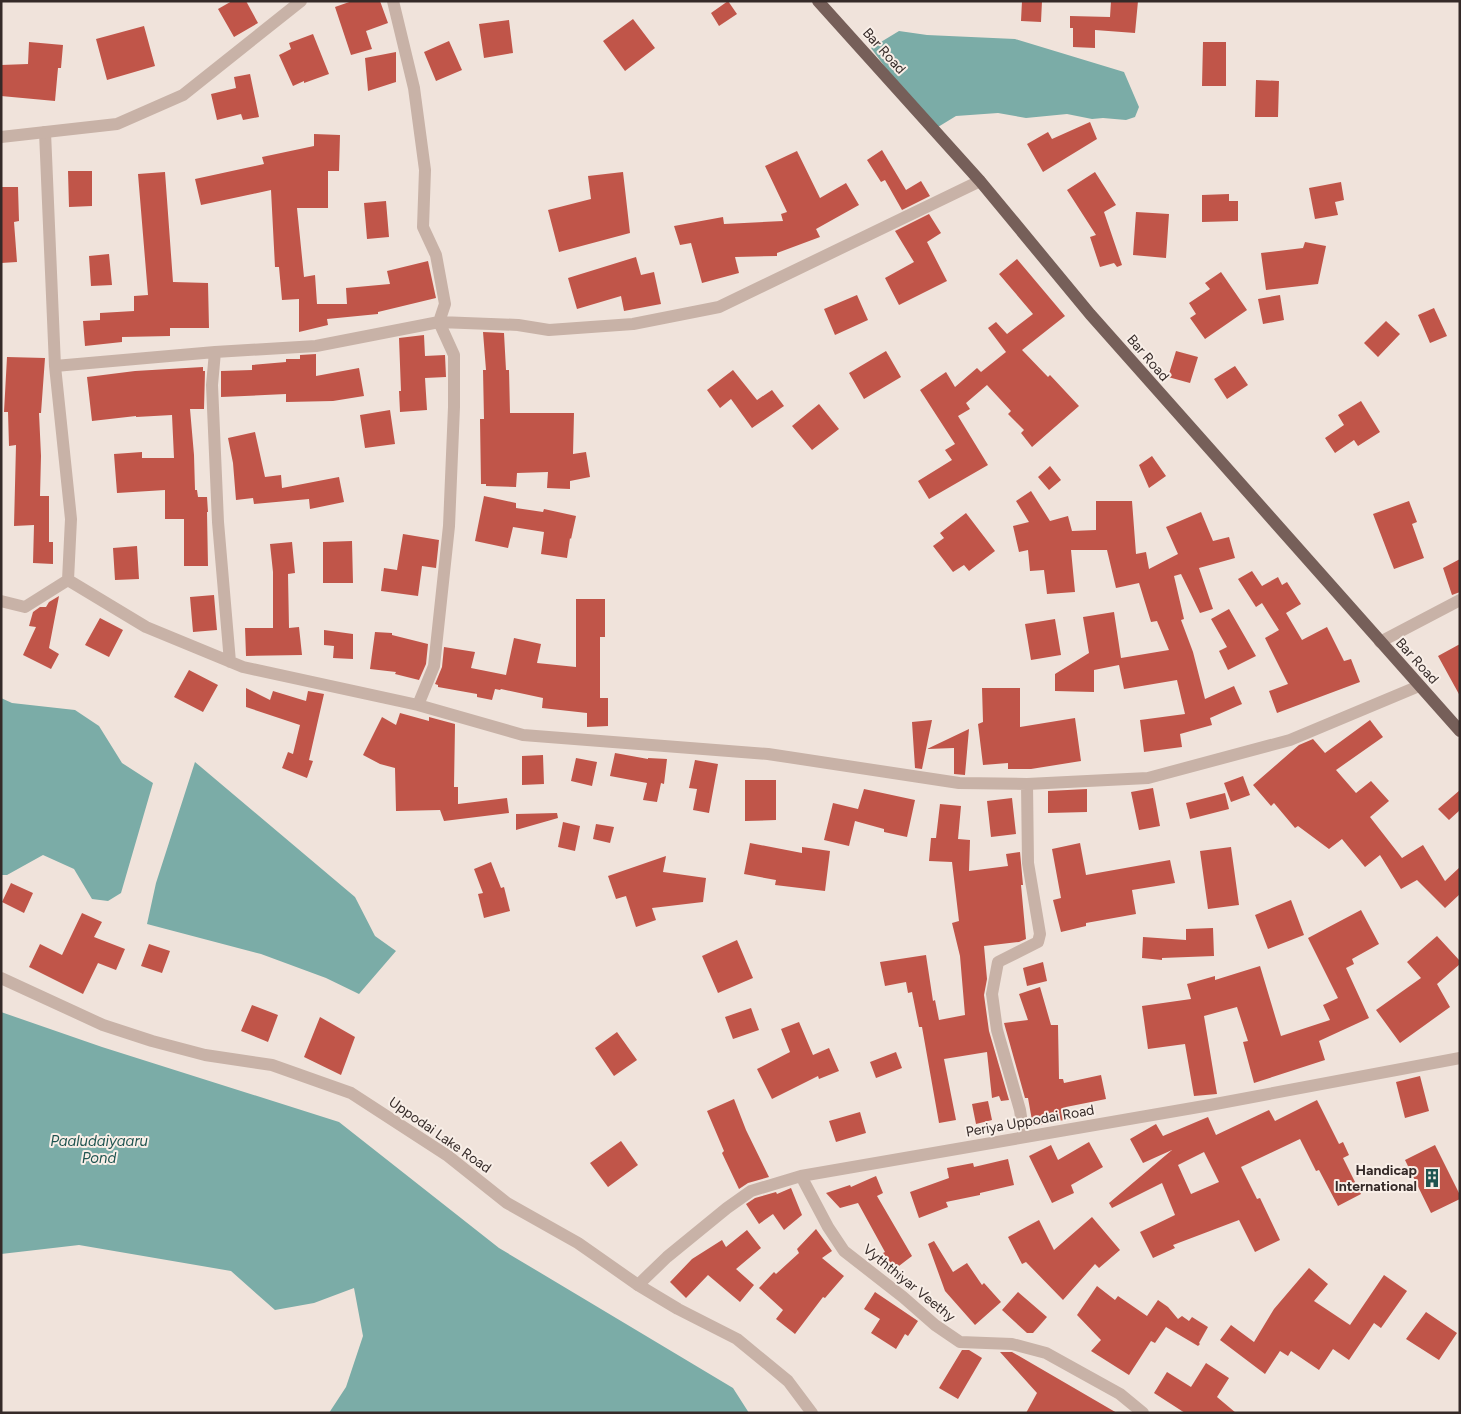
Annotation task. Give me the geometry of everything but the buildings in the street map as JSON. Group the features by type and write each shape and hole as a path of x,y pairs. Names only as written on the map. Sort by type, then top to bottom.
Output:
{"main road":[{"name":"Bar Road","path":"818,1 980,181 1090,314 1460,731"}],"street":[{"path":"1,137 117,124 183,95 301,1"},
{"path":"392,1 414,88 425,170 423,227 436,255 445,304 439,322 454,355 450,509 434,666 418,705"},
{"path":"45,132 56,366 71,519 68,580"},
{"path":"56,366 215,352 316,346 439,322 518,325 549,330 633,324 719,307 980,181"},
{"path":"215,352 212,385 218,522 230,662"},
{"path":"68,580 146,627 243,667 418,705 523,735 768,754 959,783 1027,784 1148,778 1290,740 1419,686"},
{"path":"1,601 25,607 68,580"},
{"path":"1380,642 1460,600"},
{"path":"1024,1137 1020,1110 997,1030 992,994 998,962 1038,942 1040,934 1028,863 1027,784"},
{"name":"Uppodai Lake Road","path":"1,978 94,1022 152,1041 205,1054 272,1065 351,1093 448,1156 508,1203 578,1243 638,1286 678,1310 737,1339 788,1381 812,1413"},
{"name":"Periya Uppodai Road","path":"638,1286 667,1257 751,1191 801,1176 1219,1104 1460,1058"},
{"name":"Vyththiyar Veethy","path":"801,1176 828,1227 844,1251 904,1297 935,1326 960,1342 1012,1344 1046,1353 1120,1394 1143,1413"}],"water":[{"path":"899,31 927,35 1015,39 1124,72 1139,107 1135,117 1126,120 1092,119 1067,114 1026,118 998,113 956,116 938,127 911,102 871,48"},
{"path":"1,698 12,703 75,710 99,726 122,763 153,783 121,893 108,901 92,899 74,869 43,855 7,875 1,875"},
{"path":"195,762 355,897 375,936 396,951 359,994 326,978 261,954 147,924 156,883"},
{"name":"Paaludaiyaaru Pond","path":"1,1012 102,1047 339,1122 499,1248 733,1388 749,1413 329,1413 346,1387 363,1336 354,1288 314,1303 275,1310 231,1271 79,1245 1,1254"}],"place":[{"name":"Handicap International","path":"1432,1178"}]}
